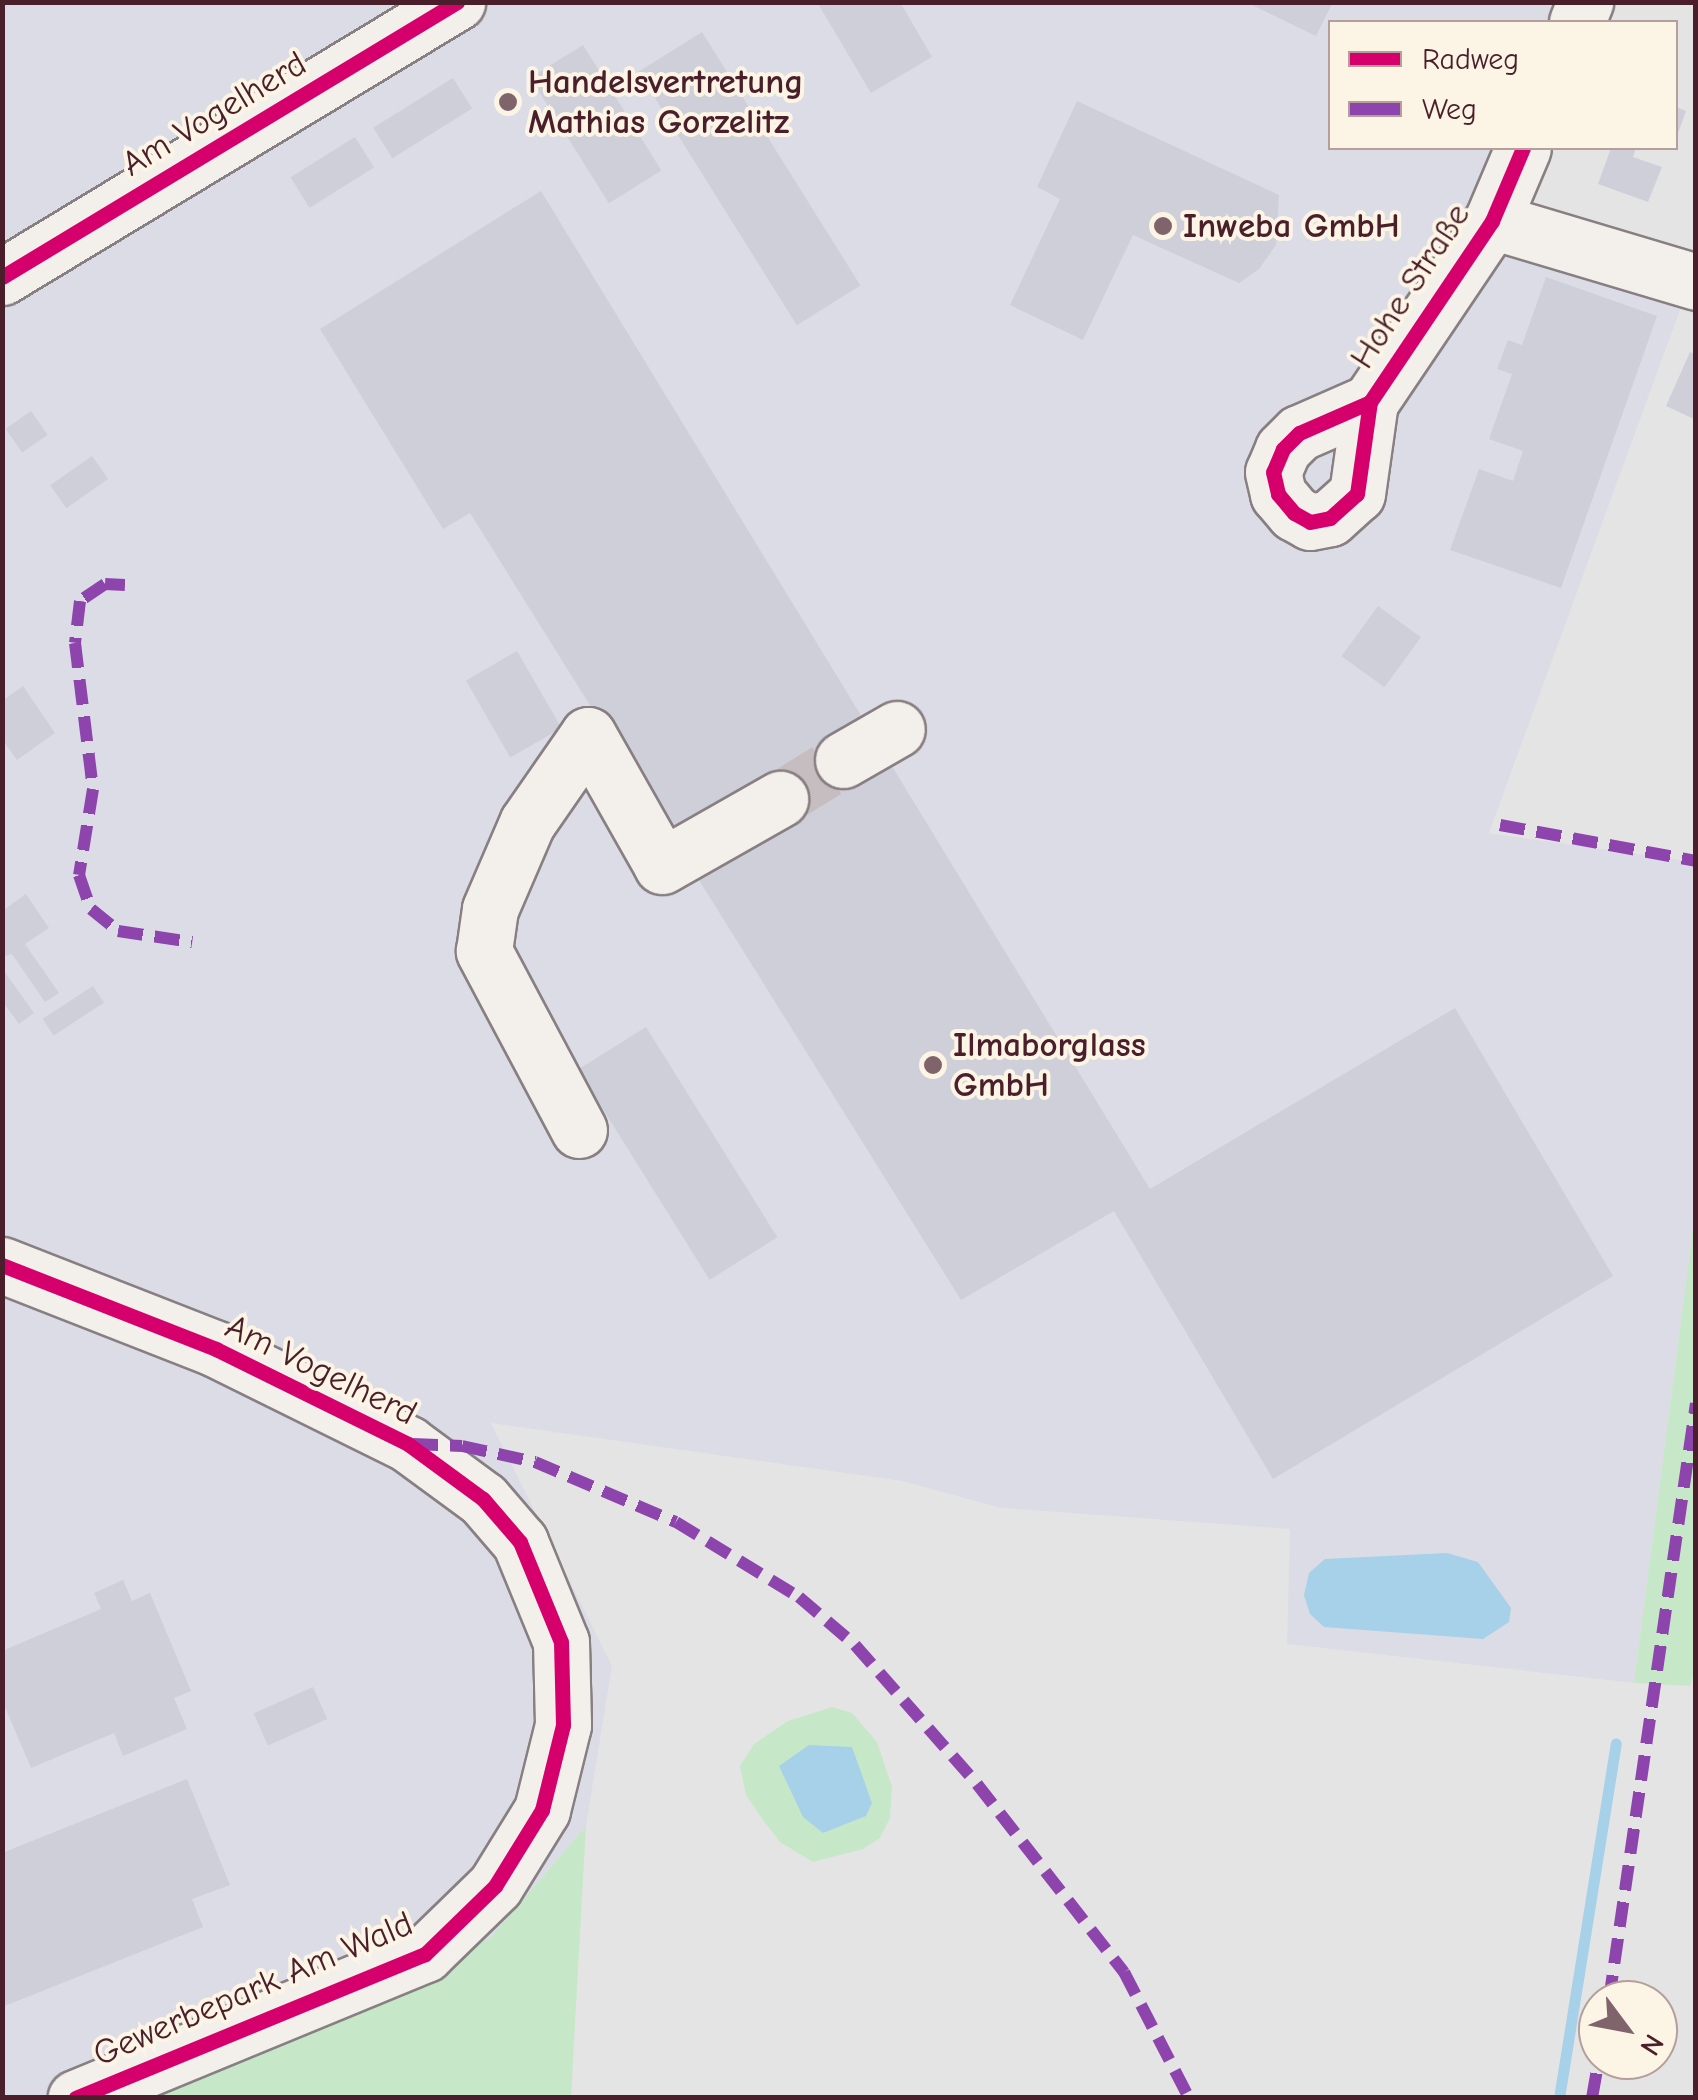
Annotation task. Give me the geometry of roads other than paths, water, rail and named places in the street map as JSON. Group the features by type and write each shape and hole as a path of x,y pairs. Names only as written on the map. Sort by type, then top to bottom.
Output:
{"street":[{"name":"Am Vogelherd","path":"2,277 457,2"},
{"name":"Hohe Straße","path":"1370,402 1492,221 1522,150"},
{"path":"1492,221 1696,282"},
{"path":"844,760 898,729"},
{"path":"579,1130 484,950 490,910 526,823 588,736 662,866 780,799"},
{"name":"Am Vogelherd","path":"2,1266 228,1339 408,1444 483,1499 520,1542 562,1642 563,1725"},
{"name":"Gewerbepark Am Wald","path":"76,2098 424,1954 496,1886 535,1822 563,1725"}],"water":[{"path":"1447,1553 1478,1562 1511,1608 1509,1622 1483,1639 1324,1627 1310,1614 1304,1595 1309,1573 1325,1559"},
{"path":"809,1745 852,1747 872,1803 866,1816 823,1833 803,1817 779,1766"}],"waterway":[{"path":"1559,2098 1616,1744"}],"tunnel":[{"path":"780,799 843,760"}],"place":[{"name":"Handelsvertretung Mathias Gorzelitz","path":"508,102"},
{"name":"Inweba GmbH","path":"1163,226"},
{"name":"Ilmaborglass GmbH","path":"933,1065"}]}
